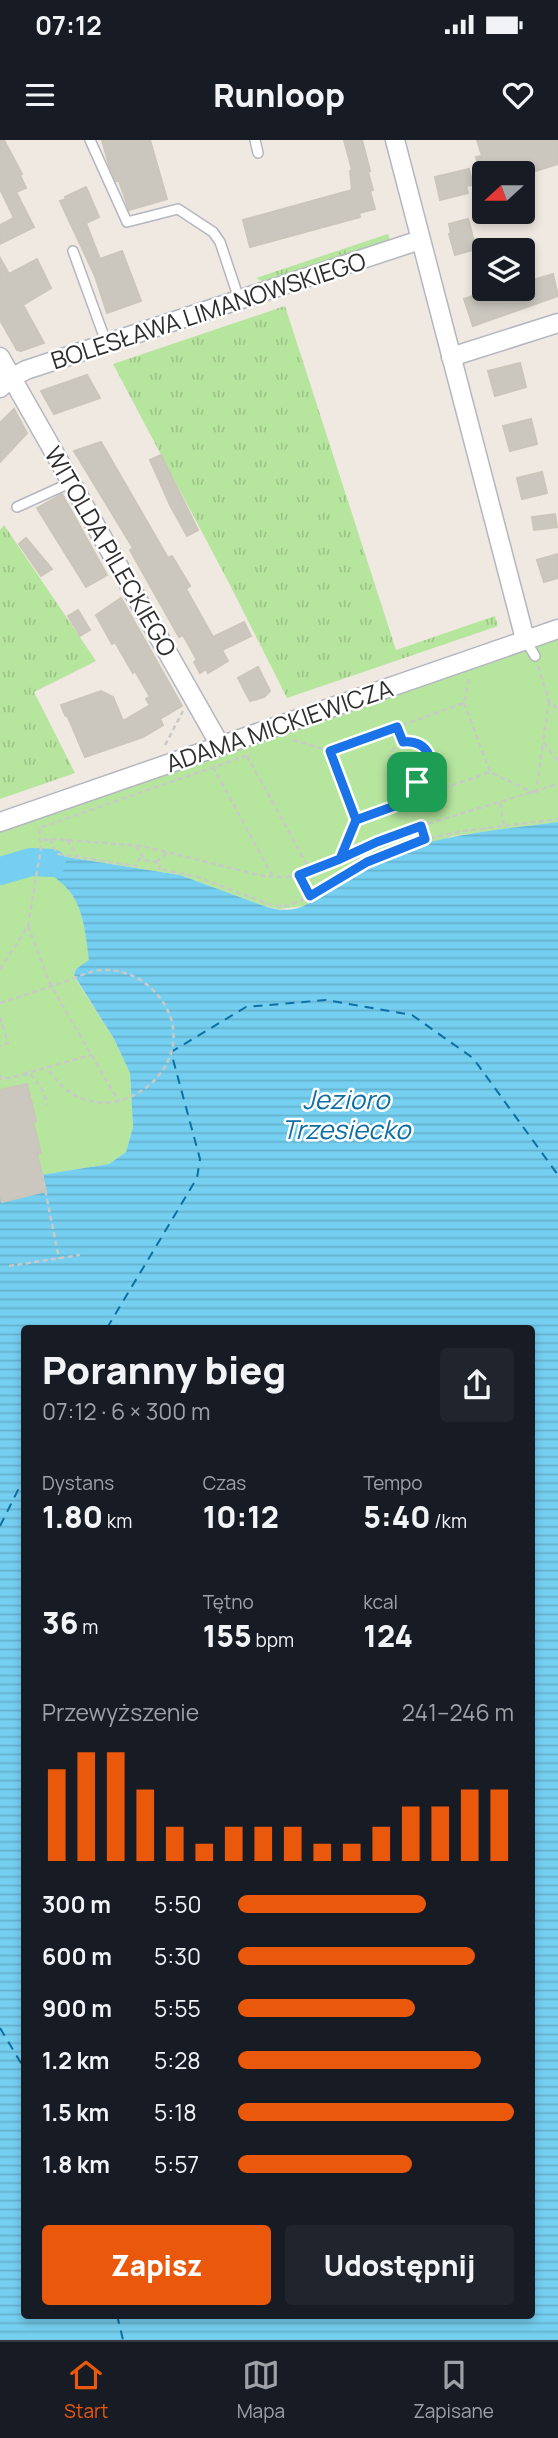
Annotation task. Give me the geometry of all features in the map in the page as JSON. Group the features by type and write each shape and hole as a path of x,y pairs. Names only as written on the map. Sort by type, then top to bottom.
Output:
{"street":[{"path":"395,140 525,639"},
{"name":"BOLESŁAWA LIMANOWSKIEGO","path":"6,383 26,370 106,342 420,240"},
{"path":"451,357 558,323"},
{"name":"WITOLDA PILECKIEGO","path":"0,357 6,383 72,482 220,745"},
{"name":"ADAMA MICKIEWICZA","path":"0,822 558,629"}],"lane":[{"path":"90,140 127,222 178,209 213,232 220,242 239,299"},
{"path":"255,140 258,153"},
{"path":"73,251 106,342"},
{"path":"18,507 72,482"},
{"path":"525,639 535,656"}],"path":[{"path":"535,656 549,701 535,793"},
{"path":"470,678 464,703 490,772 535,793"},
{"path":"549,701 558,709"},
{"path":"293,740 330,751 464,703"},
{"path":"165,745 185,707"},
{"path":"397,727 403,742"},
{"path":"403,742 417,742 425,747 430,755 430,769 425,778 417,782 399,780 390,769 392,751 403,742"},
{"path":"543,742 558,761"},
{"path":"330,751 356,820 340,859"},
{"path":"247,755 311,872"},
{"path":"213,767 273,876"},
{"path":"356,820 490,772"},
{"path":"417,782 422,796"},
{"path":"0,969 28,926 42,840 136,846 273,876 299,875 421,826 558,784"},
{"path":"500,803 504,826"},
{"path":"50,839 57,854 137,866 139,859 156,862 160,863 159,869 198,877 274,906 295,904 367,862 425,839 558,819"},
{"path":"421,826 425,839"},
{"path":"67,840 78,857"},
{"path":"136,846 145,860"},
{"path":"360,849 367,862"},
{"path":"156,862 169,852"},
{"path":"299,875 310,896 310,904"},
{"path":"28,926 51,986 119,1102"},
{"path":"0,1003 92,972 117,971 140,979 150,986 165,1006 172,1030 171,1052 162,1073 146,1089 119,1102 100,1102 77,1096 57,1081 47,1067"},
{"path":"0,1017 8,1043 0,1046"},
{"path":"0,1075 1,1079 91,1055"},
{"path":"23,1074 30,1074 36,1079 48,1105"},
{"path":"42,1174 59,1259"},
{"path":"9,1266 80,1255"}],"green space":[{"path":"388,234 391,243 266,283 256,278"},
{"path":"285,306 396,650 495,616 498,626 287,698 113,364"},
{"path":"4,525 96,661 34,692 75,773 0,799 0,530"},
{"path":"558,639 558,822 453,836 341,879 318,899 304,906 279,909 180,875 54,855 50,872 75,899 90,960 76,969 74,976 114,1039 130,1073 133,1127 126,1152 109,1164 28,1177 0,1192 0,832"}],"water":[{"name":"Jezioro Trzesiecko","path":"558,822 558,2340 0,2340 0,1192 28,1177 109,1164 126,1152 133,1127 130,1073 114,1039 74,975 76,969 89,960 85,934 75,899 49,872 54,855 180,875 267,907 289,910 306,905 353,872 375,861 423,844 468,834"}],"building":[{"path":"0,140 4,140 22,174 20,175 26,188 16,192 34,227 0,244 0,225 14,218 0,189"},
{"path":"102,140 150,140 167,199 129,210 119,181 116,181 109,165"},
{"path":"344,140 362,140 370,171 368,172 373,190 370,191 375,209 359,213 360,217 250,247 243,220 352,190 352,170"},
{"path":"477,140 558,140 558,164 536,171 536,161 477,161 476,157 482,156"},
{"path":"469,169 472,185 466,186 468,193 440,200 435,177"},
{"path":"86,187 99,217 86,223 100,259 122,251 141,301 107,313 95,276 60,201"},
{"path":"468,219 473,238 472,250 455,255 449,224"},
{"path":"0,258 9,274 37,259 51,288 23,305 44,343 17,350 0,320"},
{"path":"553,274 558,296 473,326 464,299 472,296 472,301 535,301 535,279"},
{"path":"520,363 526,387 495,396 488,371"},
{"path":"87,375 100,398 54,414 41,391"},
{"path":"14,409 27,433 0,462 0,423"},
{"path":"531,419 537,444 510,451 503,426"},
{"path":"101,442 168,558 172,556 190,586 186,589 213,637 244,622 251,636 222,650 228,661 208,673 206,669 200,673 194,662 197,660 183,635 179,637 130,550 133,548 74,451"},
{"path":"161,455 198,530 187,536 150,460"},
{"path":"542,472 547,493 522,499 517,478"},
{"path":"62,494 107,575 86,587 37,508"},
{"path":"555,514 557,527 534,530 532,517"},
{"path":"26,538 52,569 41,576 19,544"},
{"path":"558,554 558,578 544,582 537,560"},
{"path":"121,598 182,706 160,719 163,725 143,737 85,757 61,705 101,691 113,697 123,721 150,705 146,699 150,697 135,671 133,673 115,642 112,644 96,615"},
{"path":"78,610 90,630 80,636 68,616"},
{"path":"258,667 270,691 264,697 250,701 238,678"},
{"path":"27,1084 41,1153 37,1154 46,1191 2,1202 0,1090"}],"waterway":[{"path":"0,871 31,862 52,863"}],"ferry route":[{"path":"109,1325 197,1178 200,1159 171,1052 246,1007 326,1000 412,1015 473,1058 558,1175"},
{"path":"0,1526 21,1484"},
{"path":"0,2028 21,2063"},
{"path":"118,2319 123,2340"}],"route":[{"path":"417,782 422,796 356,820 340,859 299,875 310,896 350,870 404,845 425,839 421,826 340,859 356,820 330,751 397,727 403,742 417,742 425,747 430,755 430,769 425,778 417,782"}]}
